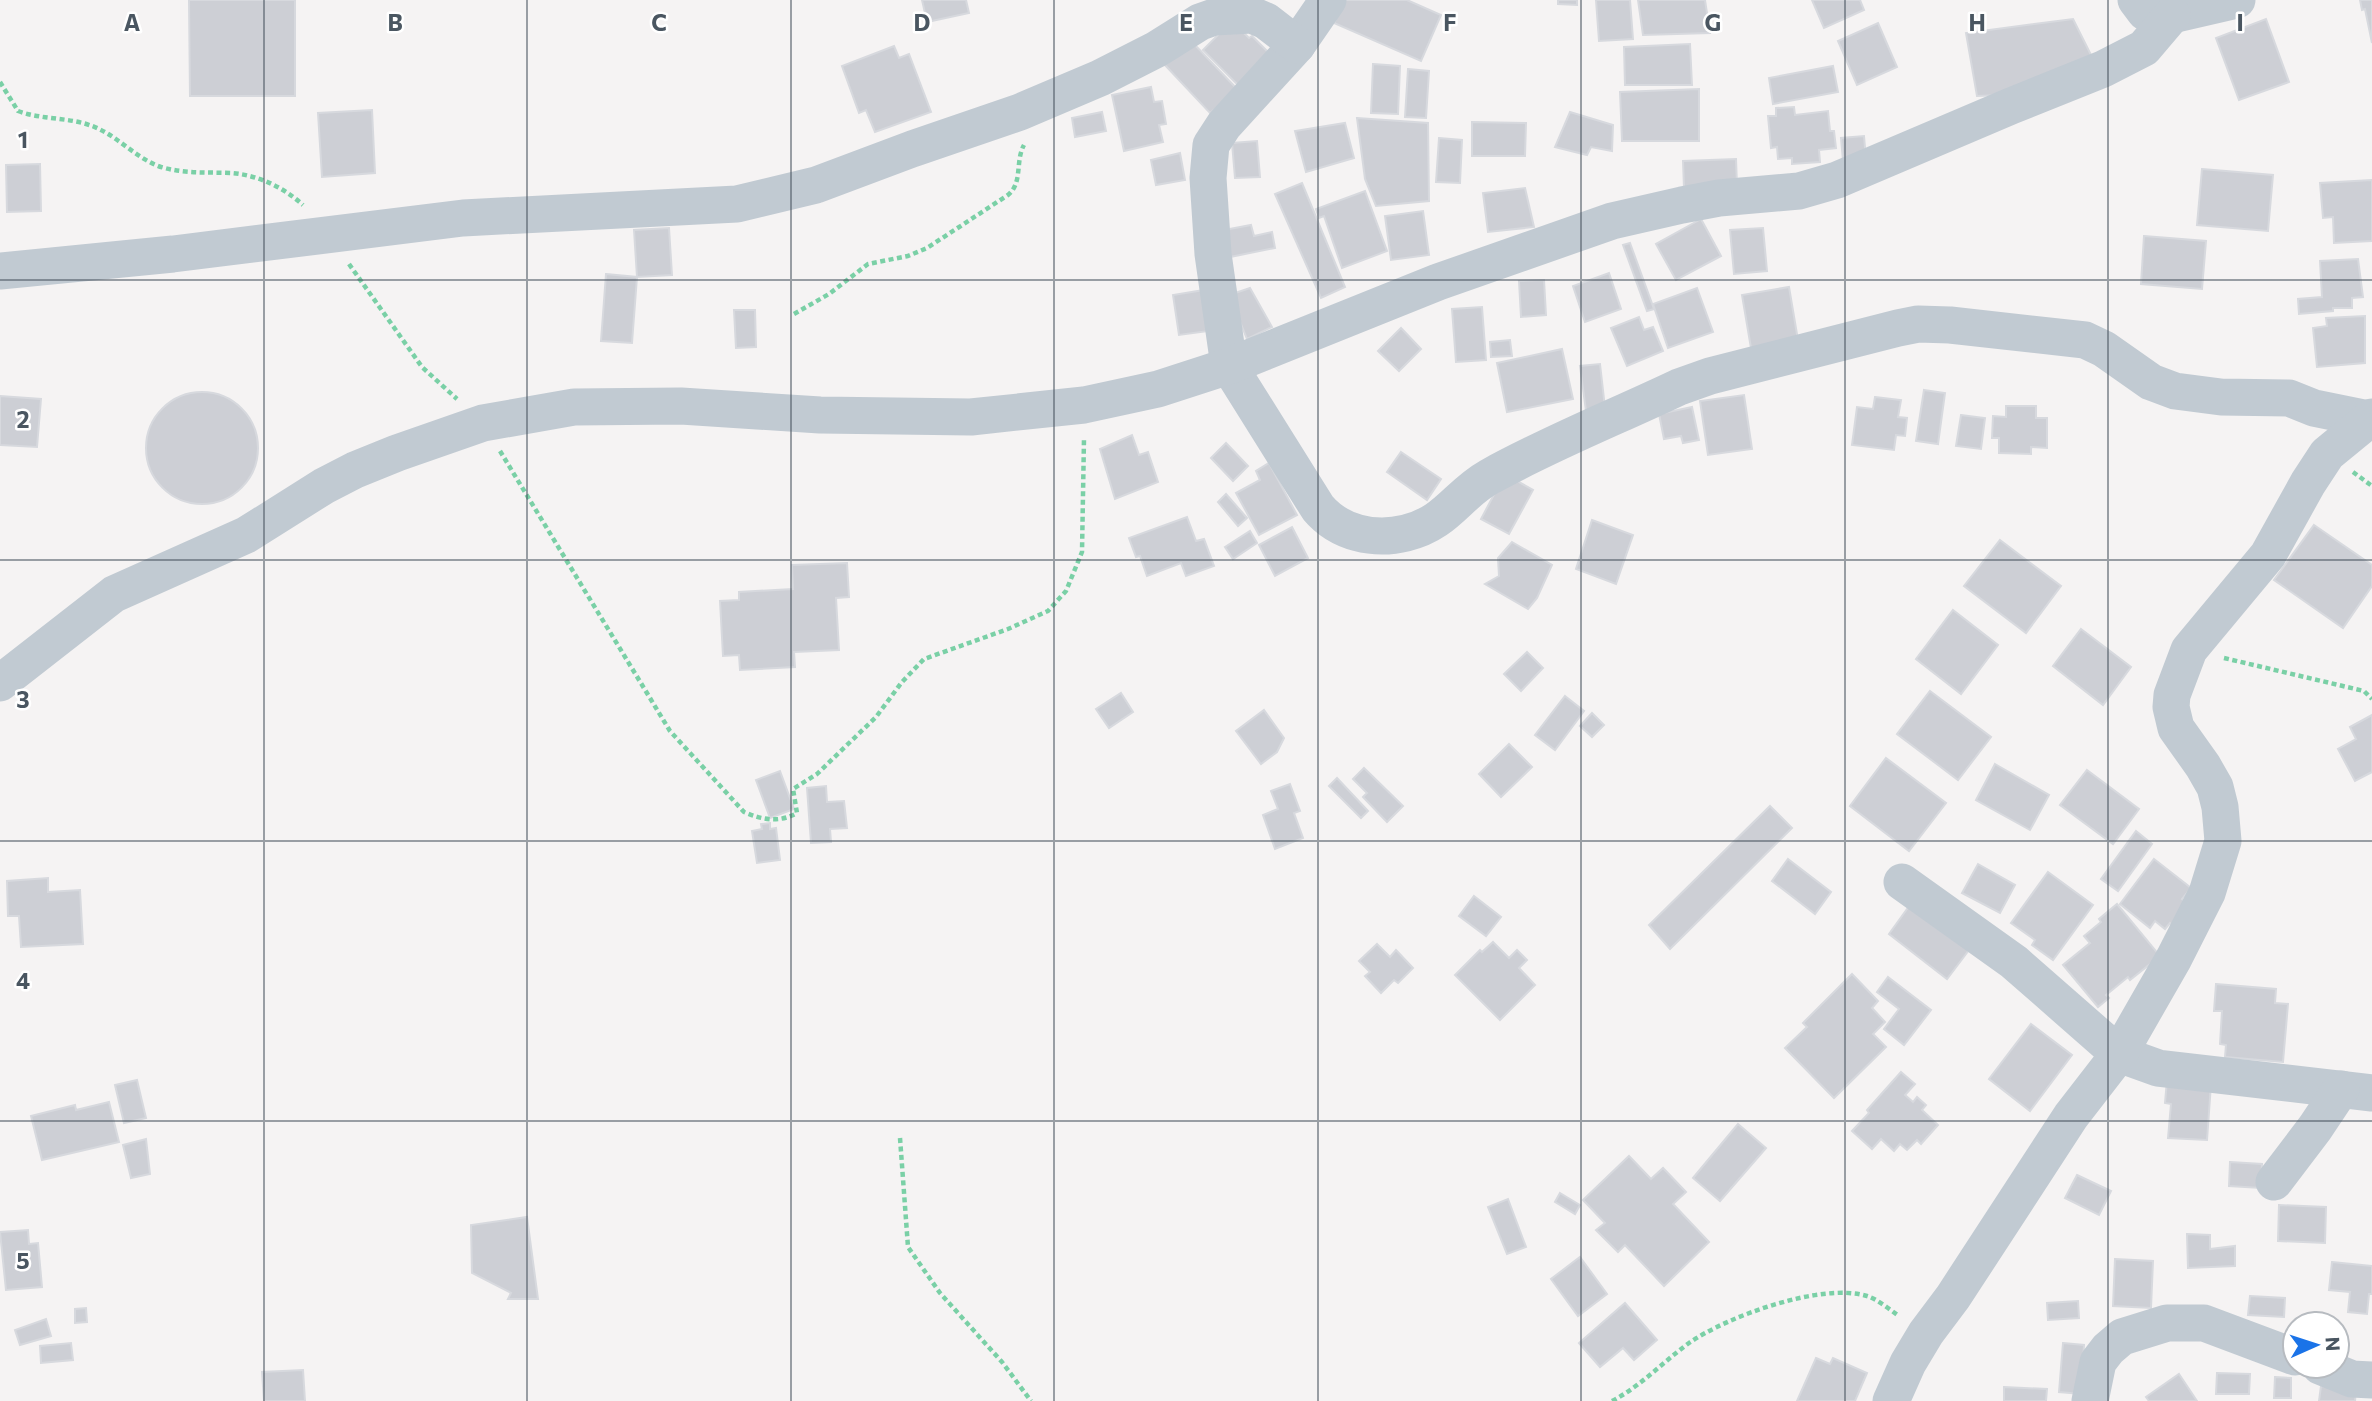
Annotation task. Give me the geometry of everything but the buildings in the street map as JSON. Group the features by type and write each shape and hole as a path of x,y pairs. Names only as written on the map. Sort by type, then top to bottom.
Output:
{"street":[{"path":"1328,0 1297,45 1224,125 1211,145 1208,178 1213,254 1229,366 1283,455 1326,518 1364,535 1382,536 1421,528 1444,516 1486,478 1679,387 1722,373 1918,324 2085,340 2104,349 2151,382 2175,391 2221,397 2289,398 2314,408 2370,418"},
{"path":"2136,0 2145,12 2172,15 2237,0"},
{"path":"0,271 173,254 463,218 737,204 816,185 1020,112 1100,78 1200,22 1214,17 1252,15 1266,21 1297,45"},
{"path":"0,683 114,594 246,535 324,486 355,470 483,423 574,407 681,405 820,415 932,418 1025,413 1084,405 1158,388 1229,366 1438,282 1612,221 1719,198 1799,191 1837,180 2104,69 2144,48 2172,15"},
{"path":"1891,1401 1908,1363 1926,1333 1953,1297 2071,1116 2119,1055 2207,894 2222,841 2220,807 2215,787 2176,728 2172,718 2172,695 2189,650 2268,555 2308,483 2328,454 2370,418"},
{"path":"1902,881 2014,962 2119,1055 2158,1068 2357,1091"},
{"path":"2274,1182 2315,1128 2357,1091"},
{"path":"2090,1401 2098,1362 2108,1349 2123,1337 2167,1323 2204,1323 2281,1352"},
{"path":"2351,1379 2372,1380"}],"path":[{"path":"0,82 18,111 94,126 136,155 161,167 190,173 233,173 274,183 304,205 377,301 422,366 483,423 670,731 744,812 758,818 784,820 797,813 793,789 817,774 876,717 902,682 924,659 1008,629 1048,611 1066,591 1082,552 1084,405"},
{"path":"794,314 829,294 868,264 908,256 927,248 1008,195 1017,182 1018,156 1029,140"},
{"path":"2189,650 2364,691 2372,699"},
{"path":"900,1138 908,1247 940,1293 1002,1362 1031,1401"},
{"path":"1612,1401 1629,1392 1688,1344 1711,1329 1730,1320 1828,1292 1867,1296 1926,1333"}]}
